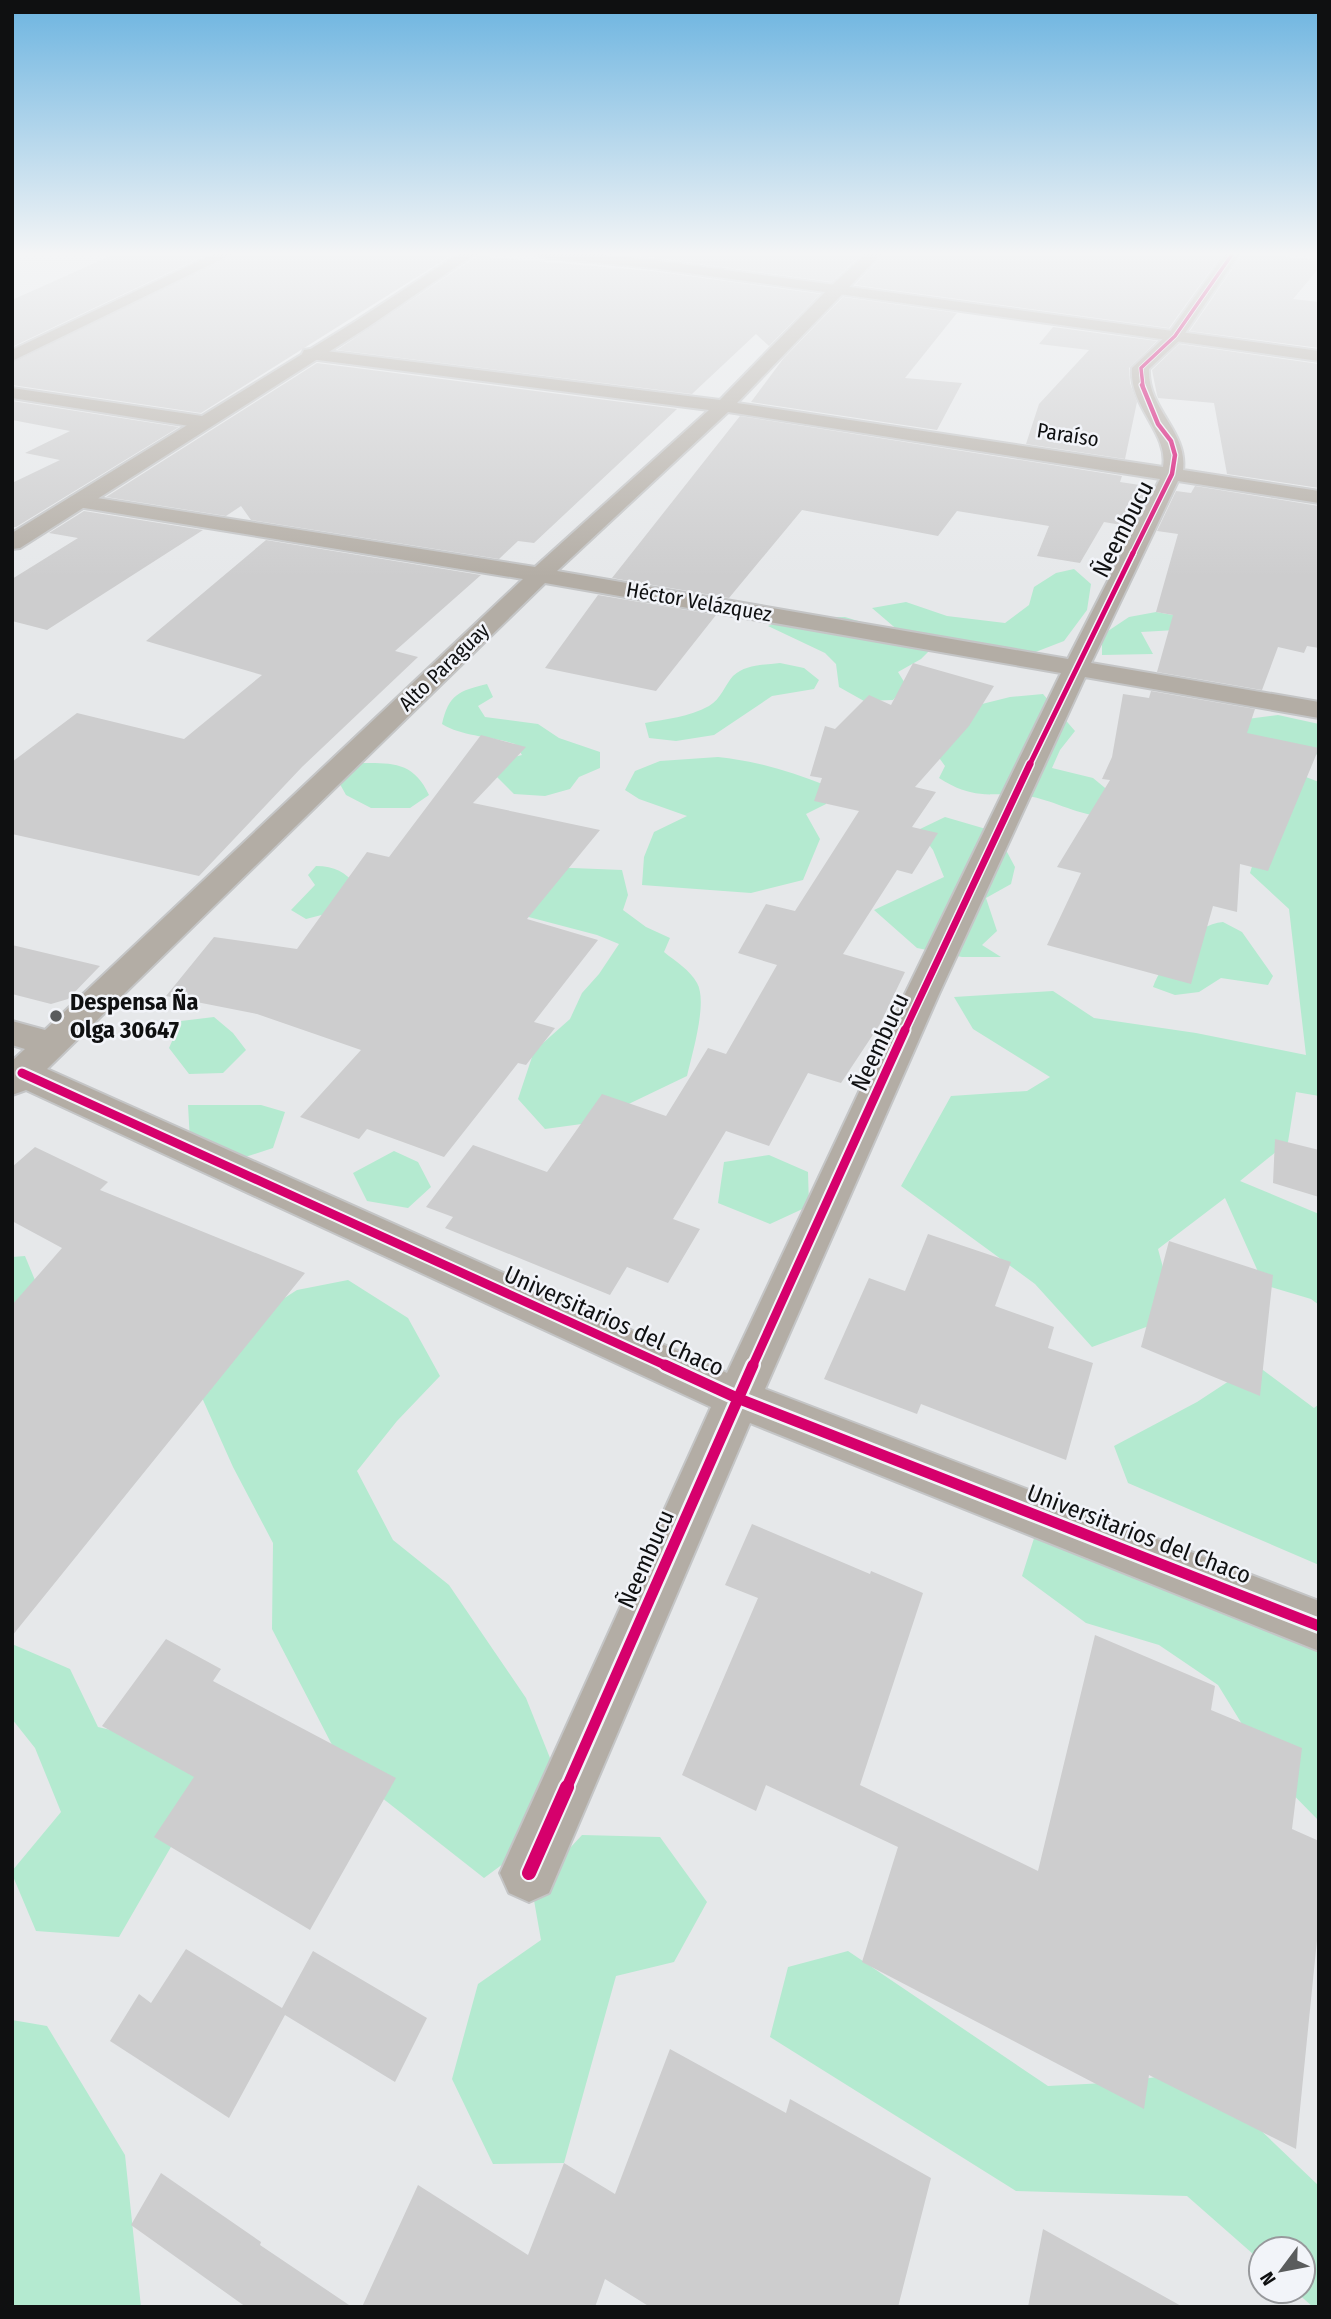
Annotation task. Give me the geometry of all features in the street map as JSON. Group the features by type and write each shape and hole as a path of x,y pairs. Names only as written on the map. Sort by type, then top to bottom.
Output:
{"street":[{"path":"12,543 299,361"},
{"name":"Paraíso","path":"367,361 724,406 1319,497"},
{"name":"Alto Paraguay","path":"24,1058 724,406 767,361"},
{"name":"Ñeembucu","path":"529,1873 737,1398 1075,667 1172,474 1175,455 1171,441 1158,424 1140,381 1141,368 1148,361"},
{"path":"12,393 202,422"},
{"name":"Héctor Velázquez","path":"78,501 540,575 1319,709"},
{"name":"Universitarios del Chaco","path":"24,1058 737,1398 1319,1626"}],"green space":[{"path":"1074,569 1091,584 1087,610 1064,641 1020,658 900,632 872,608 906,602 947,616 1005,623 1029,605 1034,587 1056,573"},
{"path":"1156,612 1189,618 1176,630 1141,632 1153,654 1102,655 1102,635 1129,617"},
{"path":"845,617 891,631 932,648 921,659 898,672 906,685 893,700 864,701 839,687 836,664 825,653 768,626 790,618"},
{"path":"780,663 804,668 819,680 814,689 772,696 714,735 676,741 649,738 645,723 701,710 717,700 738,672 755,666"},
{"path":"487,684 493,697 478,706 485,717 538,724 559,738 600,752 600,768 579,777 570,789 545,796 514,794 493,773 498,761 522,755 515,744 459,731 442,724 448,706 457,695"},
{"path":"1043,694 1075,731 1060,750 1052,768 1093,778 1127,806 1110,816 1091,815 1033,797 965,791 939,778 945,766 932,748 974,706 1010,697"},
{"path":"1212,703 1247,719 1278,715 1319,724 1319,755 1310,753 1256,758"},
{"path":"718,757 772,767 825,785 826,804 806,814 820,839 803,880 751,893 642,885 644,857 654,832 687,816 639,799 625,790 635,771 660,761"},
{"path":"356,763 390,764 408,769 416,775 429,795 410,808 371,808 346,795 336,777"},
{"path":"1298,774 1319,782 1319,1096 1296,1092 1288,1142 1240,1181 1319,1214 1319,1305 1311,1299 1264,1285 1225,1198 1158,1249 1176,1316 1092,1347 1035,1284 901,1186 951,1096 1027,1091 1050,1077 973,1029 954,997 1053,991 1094,1018 1196,1033 1306,1055 1289,909 1250,873 1263,831"},
{"path":"945,817 986,829 1007,852 1015,867 1011,884 986,898 997,931 982,945 1001,957 962,957 917,948 874,910 944,877 933,850 918,830"},
{"path":"316,866 339,871 357,886 337,911 306,919 291,910 315,885 308,875"},
{"path":"548,867 622,870 628,895 623,910 646,927 670,938 664,952 694,978 701,1002 687,1076 589,1123 545,1129 518,1099 534,1051 570,1019 582,993 599,974 619,944 597,935 521,915"},
{"path":"1223,922 1242,932 1273,976 1268,985 1221,978 1199,992 1175,995 1153,987 1157,977 1181,946 1202,929"},
{"path":"214,1017 233,1033 246,1050 223,1073 189,1074 169,1048 181,1021"},
{"path":"188,1105 261,1105 285,1112 273,1148 230,1162 190,1141"},
{"path":"394,1151 418,1162 431,1187 408,1208 367,1201 353,1173"},
{"path":"769,1155 808,1172 809,1206 770,1224 718,1203 724,1162"},
{"path":"25,1256 37,1285 12,1305 12,1257"},
{"path":"348,1280 408,1318 440,1376 397,1421 357,1471 393,1540 449,1585 526,1698 572,1813 484,1878 344,1768 272,1629 273,1543 233,1467 199,1391 225,1336 297,1290"},
{"path":"1255,1364 1314,1408 1319,1404 1319,1565 1128,1483 1114,1446 1197,1402"},
{"path":"1036,1532 1275,1617 1319,1651 1319,1821 1272,1773 1218,1685 1159,1645 1086,1623 1022,1576"},
{"path":"12,1644 70,1669 98,1727 171,1744 209,1781 119,1937 36,1931 12,1874 61,1812 35,1748 12,1719"},
{"path":"582,1835 660,1837 707,1902 674,1962 616,1976 564,2163 493,2164 452,2079 478,1984 541,1940 532,1889"},
{"path":"848,1951 1048,2086 1124,2082 1182,2073 1229,2100 1319,2186 1319,2307 1311,2305 1317,2305 1317,2235 1247,2235 1247,2249 1187,2196 1016,2191 770,2037 788,1967"},
{"path":"12,2020 47,2026 125,2155 141,2307 12,2307"}],"building":[{"path":"283,361 201,413 12,385 12,363"},
{"path":"428,361 727,361 692,394"},
{"path":"781,361 918,361 905,378 962,383 937,430 751,402"},
{"path":"1079,361 1136,361 1129,368 1130,383 1137,402 1125,459 1026,444 1039,404"},
{"path":"1161,361 1300,361 1319,364 1319,488 1227,474 1214,403 1158,398 1152,370"},
{"path":"317,363 677,409 534,543 518,541 499,559 251,520 241,506 226,516 106,497"},
{"path":"12,401 179,427 12,527 12,483 60,460 25,453 70,431 12,420"},
{"path":"740,416 1122,476 1120,482 1153,487 1133,527 1104,522 1080,563 1037,556 1049,526 957,511 938,536 802,510 729,598 612,578"},
{"path":"1195,486 1319,506 1319,648 1307,646 1304,653 1278,647 1262,690 1157,672 1173,615 1156,612 1178,534 1157,531 1176,491 1191,493"},
{"path":"84,511 203,530 47,630 12,621 12,579 78,538 49,533"},
{"path":"266,540 481,575 395,651 418,657 302,767 199,876 12,834 12,762 77,713 184,739 262,675 146,641"},
{"path":"598,595 716,615 656,691 545,668"},
{"path":"913,663 994,686 969,726 915,787 936,792 912,827 938,833 912,874 897,870 843,954 905,972 880,1024 841,1083 808,1073 769,1146 726,1131 673,1219 700,1229 668,1283 627,1267 610,1295 445,1228 453,1217 426,1207 473,1145 547,1172 602,1094 666,1116 708,1048 726,1054 777,965 738,953 766,904 795,911 859,811 814,801 822,778 810,776 825,726 835,729 869,695 891,705"},
{"path":"1151,691 1255,709 1247,733 1319,748 1268,871 1240,864 1237,912 1213,906 1191,984 1047,945 1081,873 1057,867 1110,780 1102,779 1112,757 1123,694 1149,698"},
{"path":"481,735 526,747 473,803 600,830 527,919 598,940 534,1022 555,1028 526,1065 518,1063 444,1157 367,1129 359,1139 300,1117 361,1050 257,1014 166,996 214,937 297,949 367,852 389,857"},
{"path":"12,945 100,966 68,999 51,1004 12,994"},
{"path":"1275,1139 1319,1150 1319,1197 1273,1183"},
{"path":"35,1147 108,1182 100,1190 305,1273 12,1636 12,1305 62,1248 12,1221 12,1167"},
{"path":"928,1234 1011,1262 995,1306 1054,1327 1048,1348 1093,1363 1066,1460 921,1404 917,1414 824,1379 869,1278 905,1291"},
{"path":"1169,1241 1273,1275 1260,1396 1141,1347"},
{"path":"752,1524 870,1574 871,1571 923,1593 860,1785 1038,1871 1095,1635 1215,1686 1211,1710 1302,1748 1292,1829 1319,1841 1319,1920 1296,2149 1149,2075 1144,2109 862,1962 898,1847 766,1785 756,1811 682,1775 758,1598 725,1585"},
{"path":"166,1639 221,1669 213,1681 396,1778 310,1930 154,1837 194,1777 102,1726"},
{"path":"186,1949 282,2008 313,1951 427,2018 395,2082 285,2015 229,2118 110,2041 139,1994 151,2003"},
{"path":"670,2049 786,2113 790,2099 931,2178 898,2307 650,2307 605,2279 595,2307 362,2307 418,2185 528,2255 564,2163 615,2194"},
{"path":"161,2173 352,2307 246,2307 131,2225"},
{"path":"1043,2229 1183,2307 1028,2307"}],"cycle path":[{"path":"529,1873 841,1169 1003,820 1172,474 1175,455 1171,441 1158,424 1140,381 1141,368 1148,361"},
{"path":"22,1073 737,1398 1319,1626"}],"place":[{"name":"Despensa Ña Olga 30647","path":"56,1016"}]}
